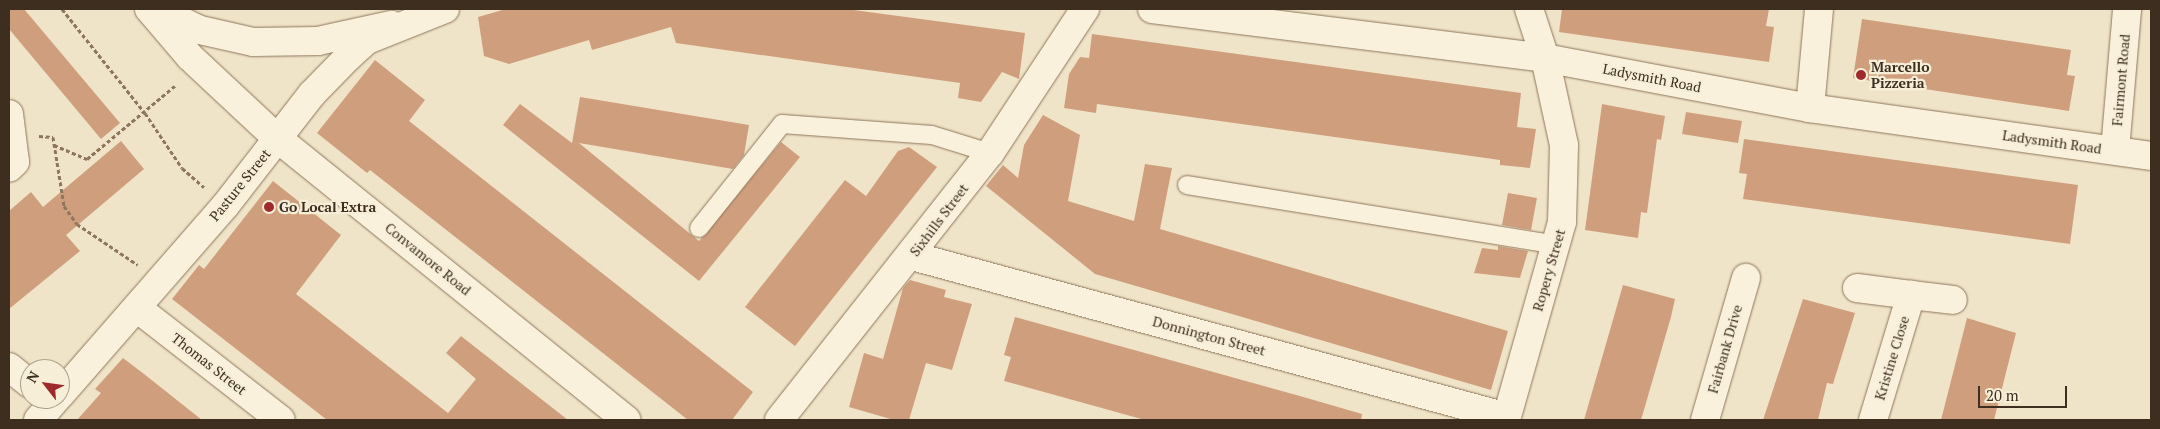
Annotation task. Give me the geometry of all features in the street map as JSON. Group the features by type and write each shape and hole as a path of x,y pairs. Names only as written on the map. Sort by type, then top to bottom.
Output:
{"street":[{"name":"Convamore Road","path":"149,9 198,65 277,138 626,420"},
{"path":"156,9 200,30 253,42 318,41 402,23"},
{"name":"Pasture Street","path":"70,382 225,206 277,138 346,58 367,40 402,23 445,9"},
{"name":"Sixhills Street","path":"779,420 912,256 990,153 1085,9"},
{"name":"Ladysmith Road","path":"1152,9 1545,58 1810,108 2151,156"},
{"name":"Ropery Street","path":"1506,418 1557,245 1562,222 1564,145 1545,58 1529,9"},
{"path":"1810,108 1819,9"},
{"name":"Fairmont Road","path":"2115,150 2127,9"},
{"path":"9,168 15,162 10,123"},
{"name":"Donnington Street","path":"912,256 1506,418"},
{"name":"Fairbank Drive","path":"1705,420 1746,278"},
{"path":"1857,288 1953,300"},
{"name":"Kristine Close","path":"1873,420 1911,295"},
{"name":"Thomas Street","path":"137,308 281,420"},
{"path":"9,367 20,376"}],"lane":[{"path":"699,228 782,124 932,134 990,153"},
{"path":"1187,185 1557,245"}],"path":[{"path":"62,9 145,113 182,168 225,206"},
{"path":"54,145 87,159 145,113 198,65"},
{"path":"10,123 53,137 64,206 77,224 161,280"}],"building":[{"path":"9,9 24,9 120,123 101,139 9,29"},
{"path":"506,9 846,9 1025,33 1019,79 1002,72 981,102 958,98 960,83 676,43 671,27 592,50 589,40 509,64 484,56 478,17"},
{"path":"1562,9 1769,9 1766,26 1774,27 1769,62 1559,32"},
{"path":"1862,19 2071,50 2067,75 2075,76 2069,111 1853,78"},
{"path":"1092,34 1521,93 1517,127 1536,129 1530,168 1500,165 1500,160 1097,104 1096,113 1064,108 1069,74 1080,57 1089,58"},
{"path":"375,60 425,100 409,121 753,392 732,420 688,420 370,170 367,173 317,133"},
{"path":"580,97 749,125 744,155 733,169 579,143 699,241 781,142 800,157 699,281 503,125 520,104 572,143"},
{"path":"1602,104 1665,116 1661,140 1657,139 1647,213 1641,212 1638,238 1585,230"},
{"path":"1686,112 1742,121 1738,143 1682,134"},
{"path":"1043,115 1080,135 1068,201 1134,221 1145,164 1172,168 1160,229 1508,331 1491,390 1095,274 986,186 1003,165 1018,178 1024,145"},
{"path":"1744,139 2078,185 2070,244 1743,199 1747,174 1739,173"},
{"path":"121,141 144,169 66,235 80,251 9,309 9,211 31,192 43,207"},
{"path":"909,147 937,167 795,346 745,307 845,180 866,196 898,151"},
{"path":"273,181 341,235 296,294 448,413 476,379 446,353 461,336 568,420 327,420 172,299 199,265 204,269"},
{"path":"1508,193 1537,198 1531,230 1502,225"},
{"path":"1498,246 1528,251 1520,278 1474,273 1482,248 1498,250"},
{"path":"910,280 946,290 944,297 972,304 952,370 926,363 909,420 894,420 849,407 864,353 883,359 903,288"},
{"path":"1623,285 1675,299 1671,317 1641,420 1584,420"},
{"path":"1803,299 1855,313 1833,384 1827,383 1818,420 1763,420"},
{"path":"1015,317 1362,414 1361,420 1145,420 1004,381 1011,357 1004,355"},
{"path":"1967,318 2016,333 1994,420 1941,420"},
{"path":"123,358 202,420 77,420 101,393 95,389"}],"place":[{"name":"Marcello Pizzeria","path":"1861,75"},
{"name":"Go Local Extra","path":"269,207"}]}
